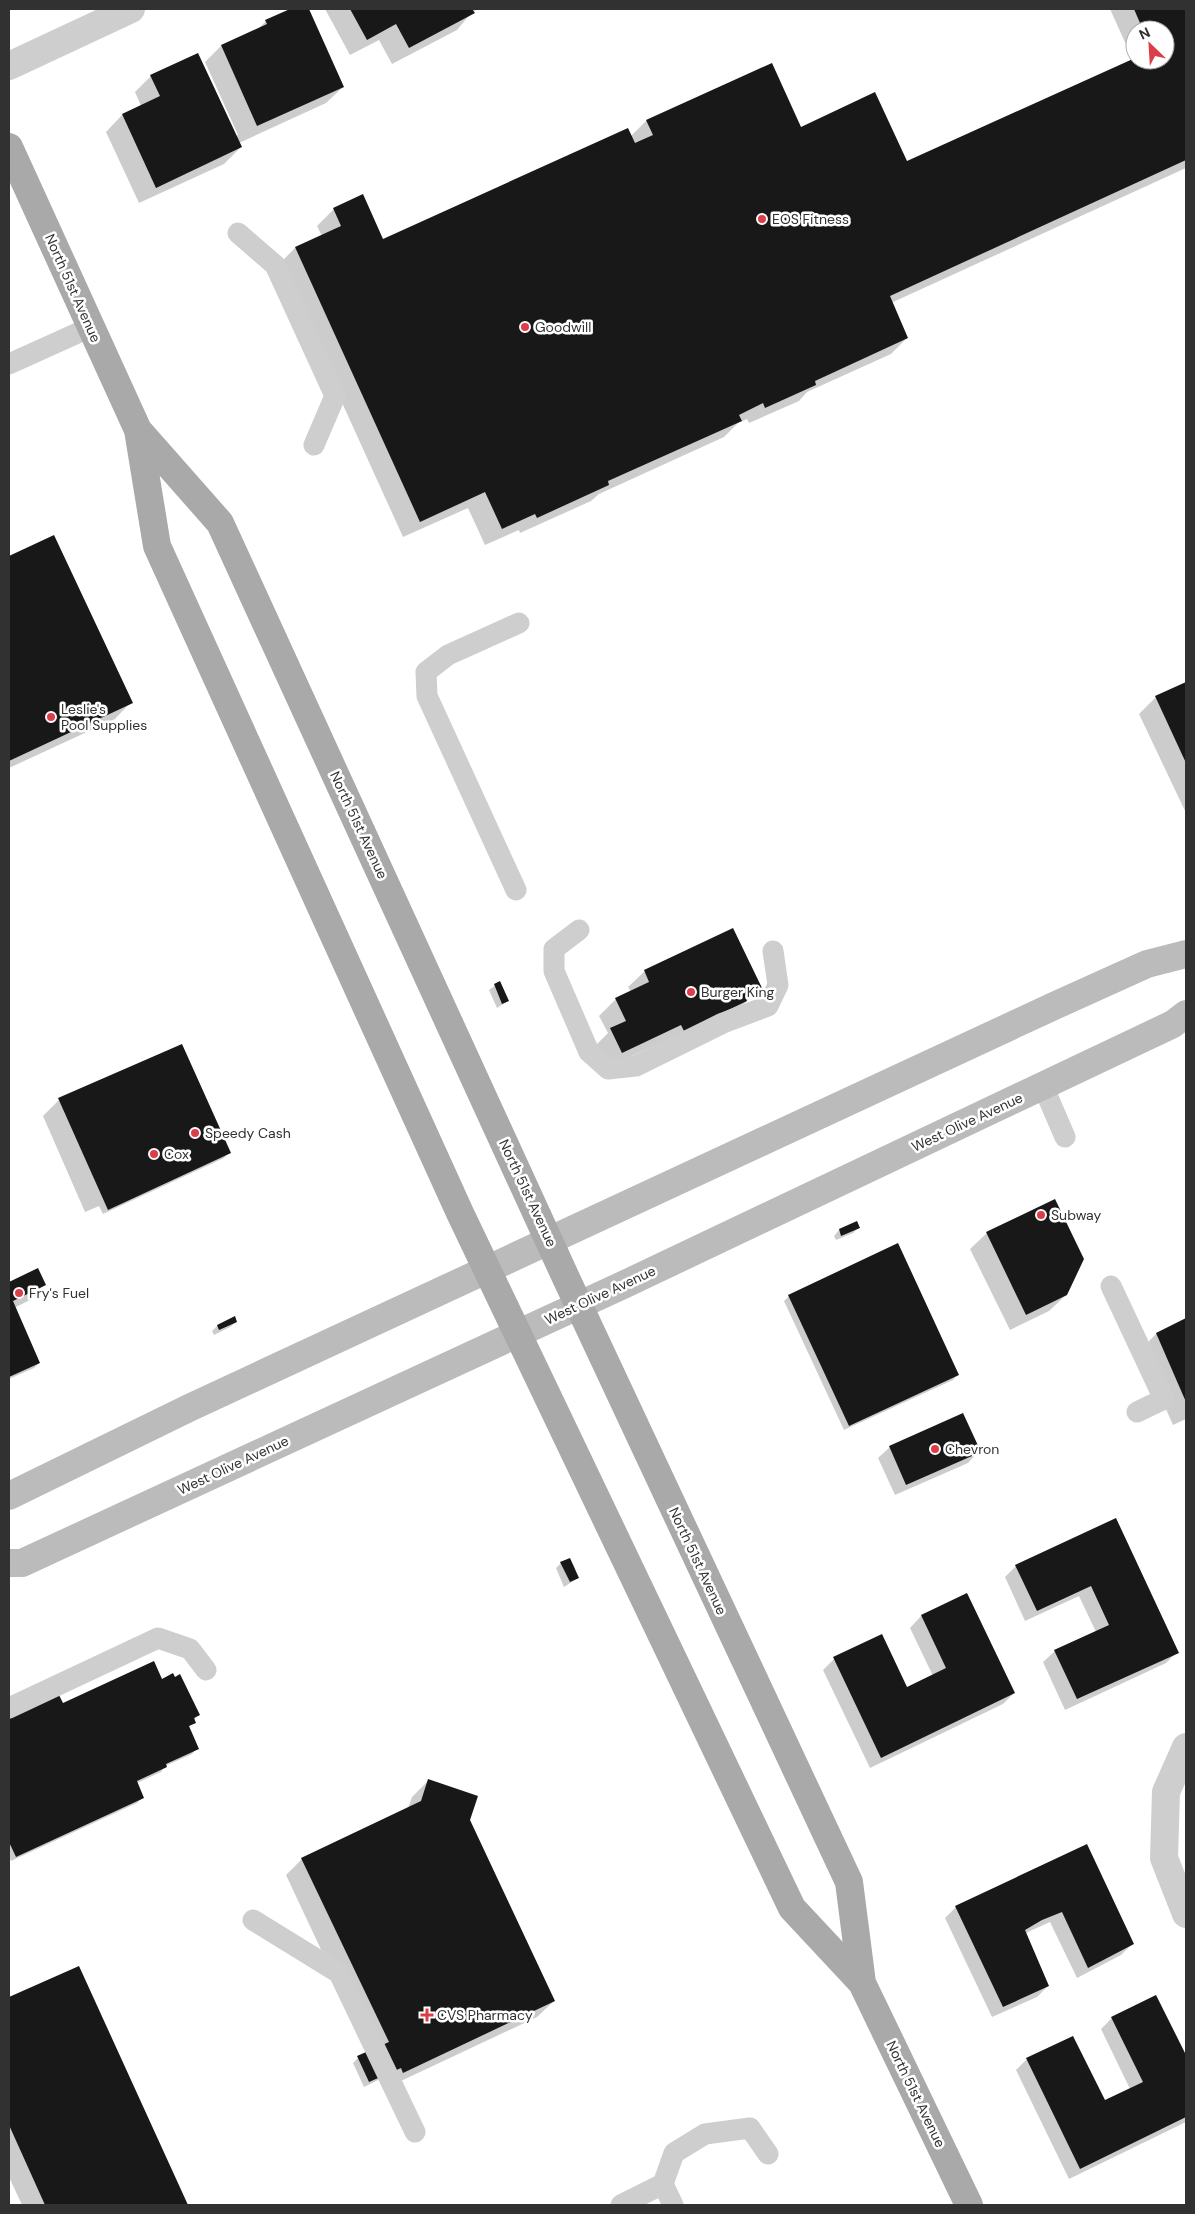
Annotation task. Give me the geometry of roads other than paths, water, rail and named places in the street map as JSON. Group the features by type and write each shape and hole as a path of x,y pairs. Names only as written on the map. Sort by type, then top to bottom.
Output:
{"main road":[{"name":"North 51st Avenue","path":"9,147 138,430 157,546 486,1270 792,1908 862,1983 969,2205"},
{"name":"North 51st Avenue","path":"138,430 220,523 579,1305 849,1882 862,1983"},
{"path":"9,1496 198,1404 1147,964 1186,954"},
{"name":"West Olive Avenue","path":"9,1563 22,1563 579,1305 1173,1024 1186,1014"}],"street":[{"path":"9,66 131,9"},
{"path":"1186,1747 1166,1792 1164,1858 1186,1914"}],"lane":[{"path":"238,233 274,266 335,396 314,445"},
{"path":"9,364 91,327"},
{"path":"516,890 427,696 426,672 448,655 519,623"},
{"path":"579,930 554,949 554,971 590,1052 608,1069 636,1066 723,1023 768,1006 778,985 773,951"},
{"path":"1043,1086 1065,1137"},
{"path":"1110,1286 1164,1399 1138,1412"},
{"path":"9,1708 158,1638 190,1649 206,1670"},
{"path":"253,1920 339,1973 415,2132"},
{"path":"621,2205 662,2184 674,2153 705,2134 750,2128 768,2154"},
{"path":"662,2184 673,2205"}],"place":[{"name":"EOS Fitness","path":"762,219"},
{"name":"Goodwill","path":"525,327"},
{"name":"Leslie's Pool Supplies","path":"51,717"},
{"name":"Burger King","path":"691,992"},
{"name":"Speedy Cash","path":"195,1133"},
{"name":"Cox","path":"154,1154"},
{"name":"Subway","path":"1041,1215"},
{"name":"Fry's Fuel","path":"19,1293"},
{"name":"Chevron","path":"935,1449"},
{"name":"CVS Pharmacy","path":"427,2015"}]}
